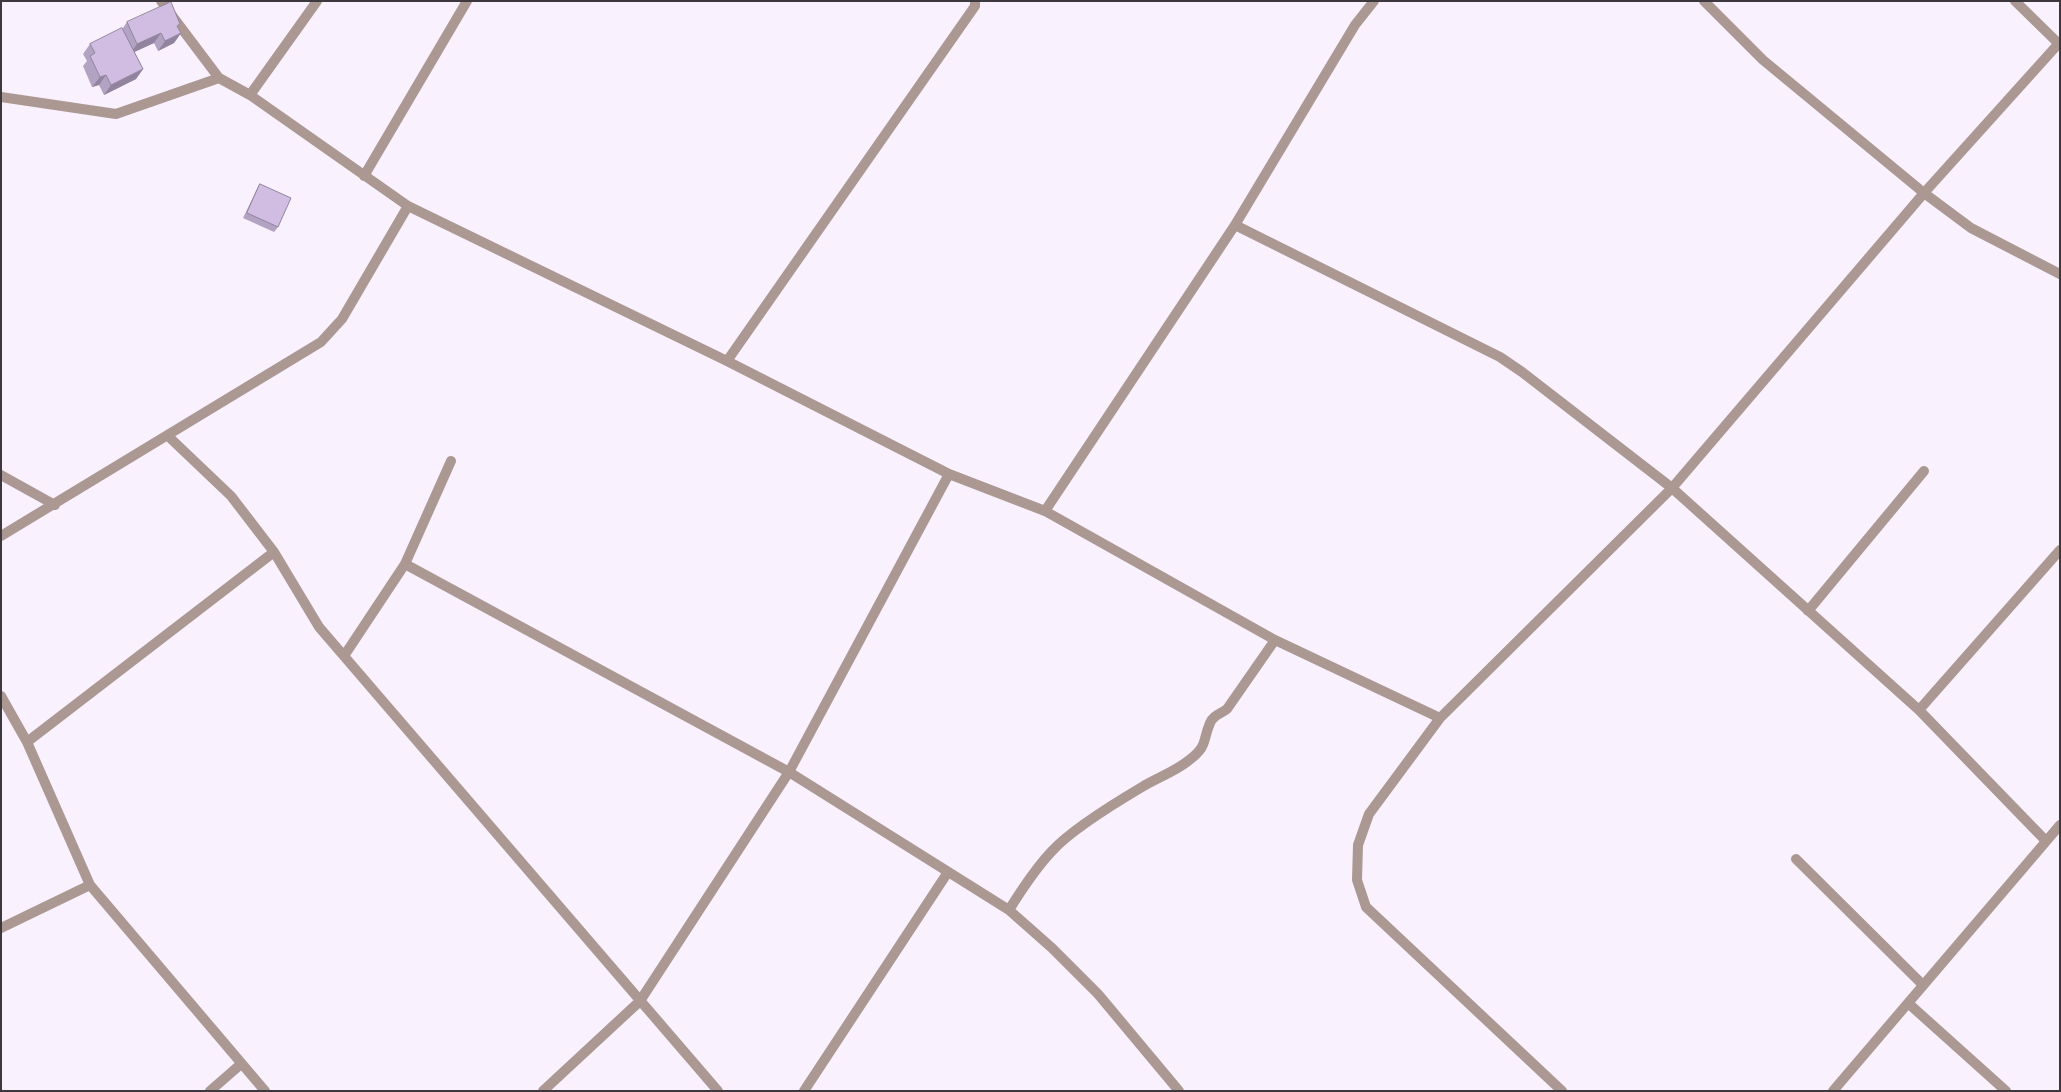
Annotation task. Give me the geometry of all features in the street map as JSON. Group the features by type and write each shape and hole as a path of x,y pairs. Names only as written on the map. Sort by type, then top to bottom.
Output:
{"street":[{"path":"161,1 219,78 250,95 408,206 727,361 949,474 1045,511 1275,640 1440,718"},
{"path":"250,95 317,1"},
{"path":"364,176 467,1"},
{"path":"727,361 975,6 975,1"},
{"path":"1045,511 1235,225 1355,25 1374,1"},
{"path":"1704,1 1763,60 1924,193 1971,228 2060,274"},
{"path":"1559,1090 1366,907 1357,880 1358,845 1369,814 1440,718 1672,488 1924,193 2059,42 2015,1"},
{"path":"1,97 116,114 219,78"},
{"path":"1,536 55,506 321,342 342,319 408,206"},
{"path":"1235,225 1500,357 1522,372 1672,488 1919,710 2046,841"},
{"path":"168,436 231,496 274,552 319,626 718,1091"},
{"path":"344,656 405,564 451,461"},
{"path":"1808,611 1924,471"},
{"path":"543,1091 640,1001 789,772 949,474"},
{"path":"1,475 55,506"},
{"path":"1919,710 2060,550"},
{"path":"27,742 274,552"},
{"path":"405,564 789,772 1009,910 1052,948 1098,994 1179,1091"},
{"path":"1009,910 1031,874 1053,849 1141,787 1187,762 1201,750 1206,740 1210,723 1215,715 1227,709 1275,640"},
{"path":"1,696 27,742 90,885 265,1091"},
{"path":"1833,1091 2060,825"},
{"path":"1796,859 1923,985"},
{"path":"804,1091 948,872"},
{"path":"1,928 90,885"},
{"path":"1908,1003 2006,1091"},
{"path":"210,1091 241,1064"}],"building":[{"path":"171,2 180,24 177,26 181,33 165,41 161,33 137,44 127,22"},
{"path":"122,28 143,69 111,85 106,75 100,77 90,56 95,53 90,44"},
{"path":"260,184 291,198 278,227 247,213"}]}
